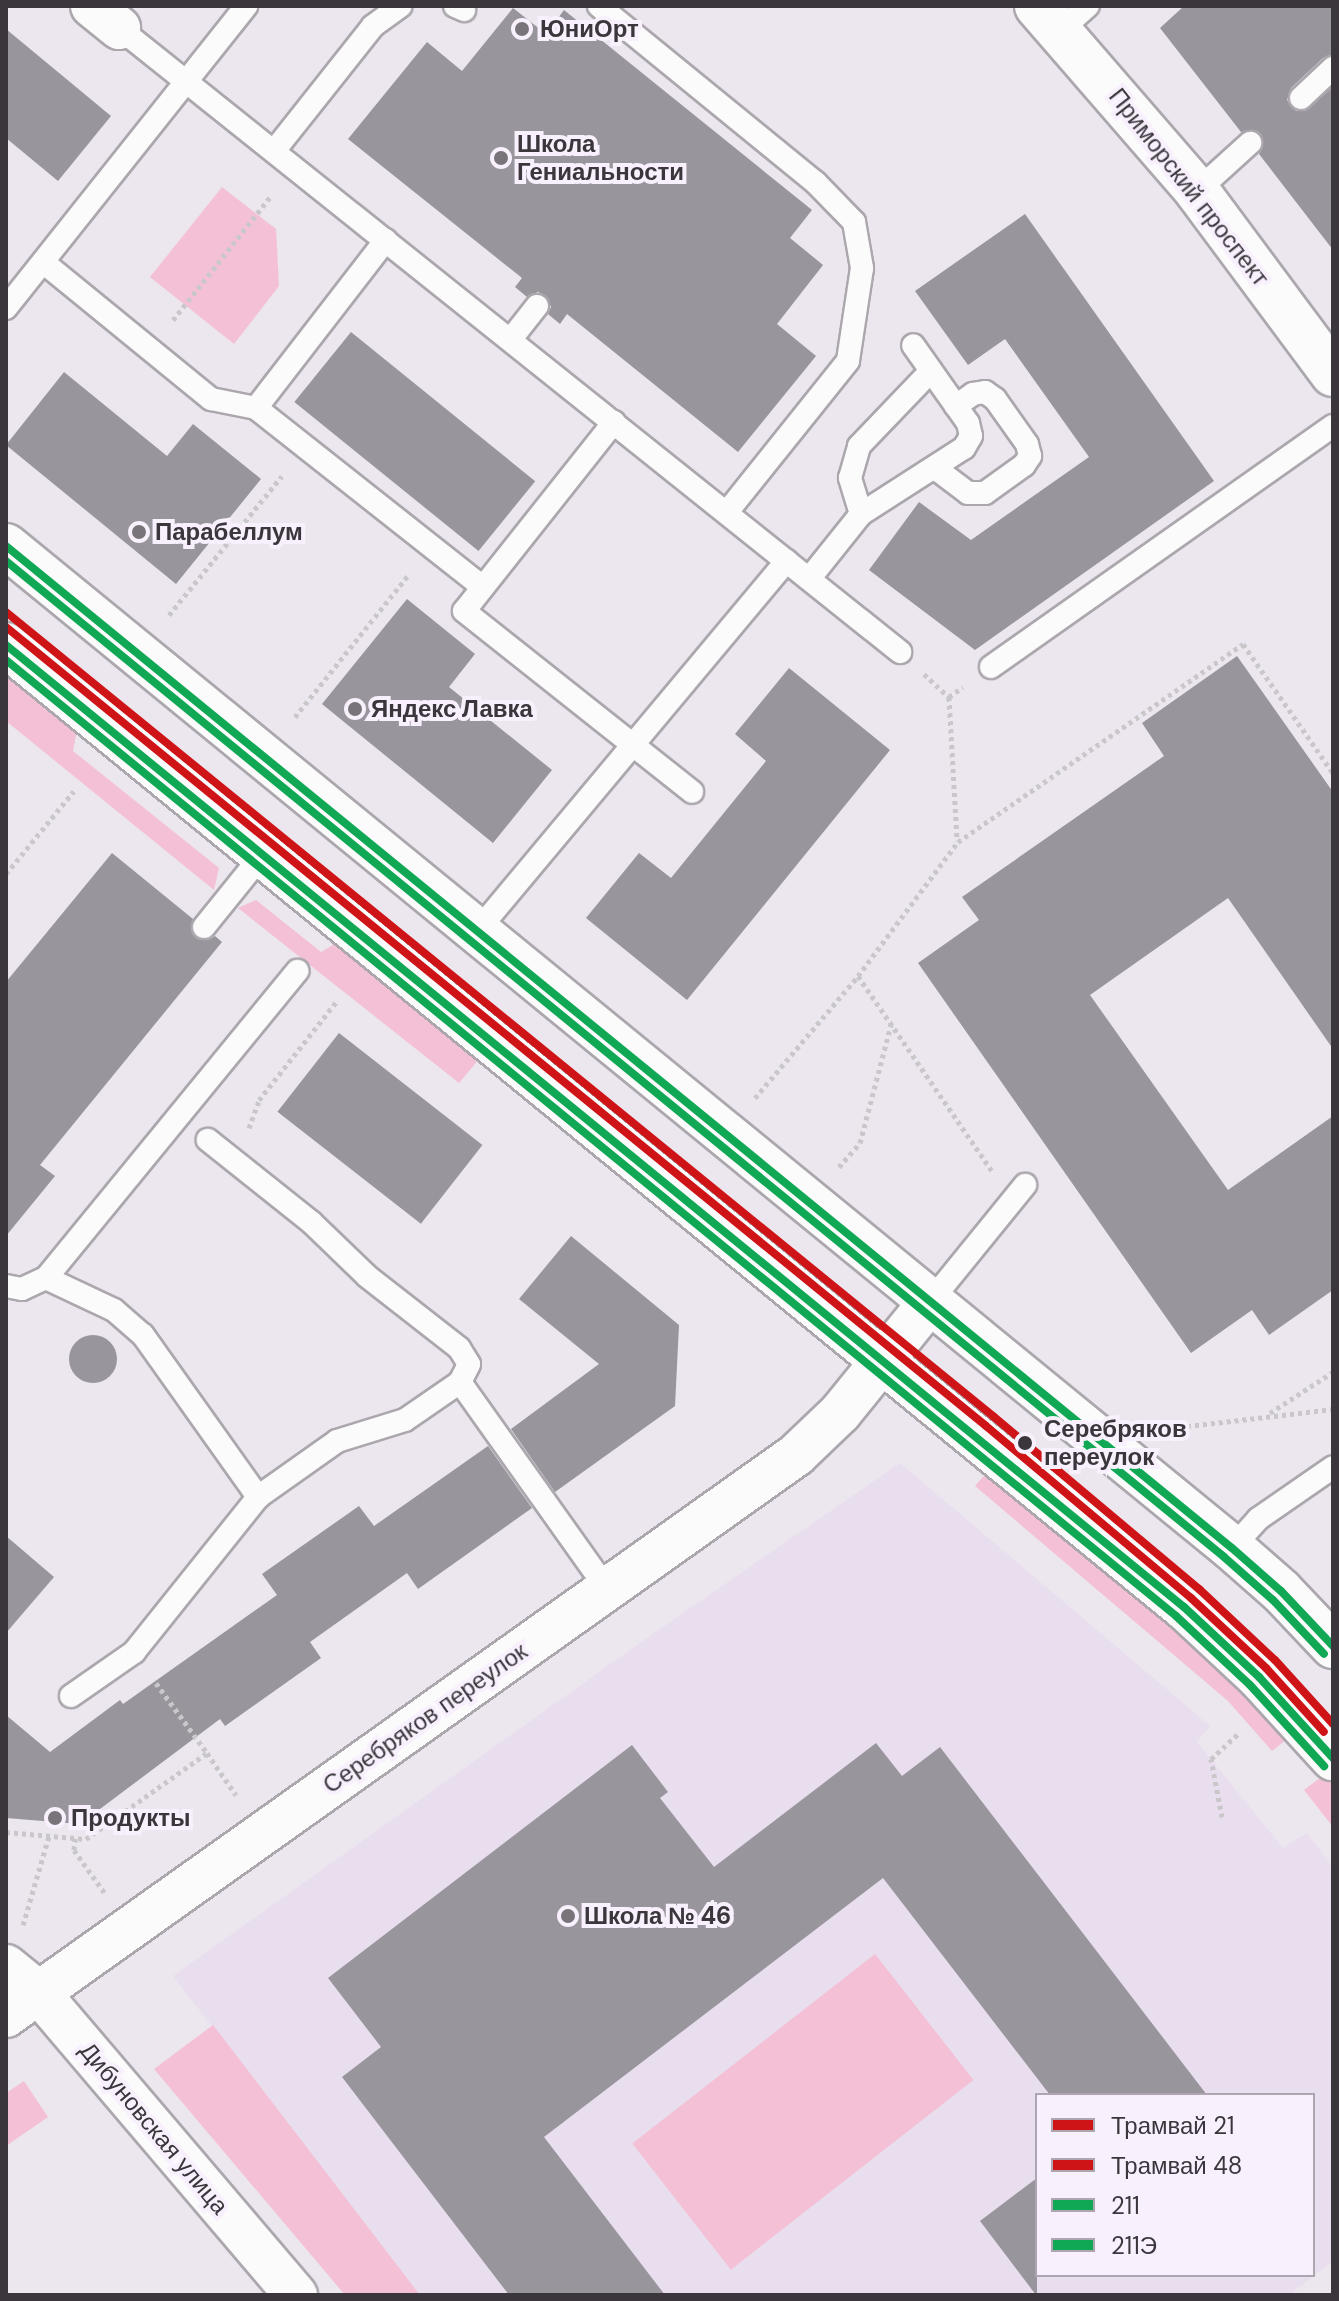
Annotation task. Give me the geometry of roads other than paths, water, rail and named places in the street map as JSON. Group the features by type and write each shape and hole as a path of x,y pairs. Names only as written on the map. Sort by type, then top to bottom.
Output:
{"main road":[{"name":"Приморский проспект","path":"1062,14 1333,374"},
{"path":"6,546 1232,1548 1281,1591 1333,1646"},
{"path":"6,645 1184,1607 1259,1677 1333,1758"}],"street":[{"name":"Серебряков переулок","path":"22,2004 796,1455 840,1413 930,1302"},
{"name":"Дибуновская улица","path":"12,1952 22,2004 296,2295"}],"lane":[{"path":"6,308 246,6"},
{"path":"274,151 373,26 401,6"},
{"path":"599,6 815,182 854,222 862,268 848,361 727,512"},
{"path":"105,17 900,652"},
{"path":"1301,98 1333,68"},
{"path":"1197,191 1250,143"},
{"path":"256,408 386,240"},
{"path":"43,262 211,399 256,408 483,587"},
{"path":"511,339 537,306"},
{"path":"809,579 861,514 964,448 971,436 968,423 913,345"},
{"path":"861,514 850,478 859,446 931,371"},
{"path":"935,468 968,493 985,493 1024,465 1030,456 1027,444 995,399 985,392 973,394 956,406"},
{"path":"614,422 464,611 692,792"},
{"path":"991,667 1333,426"},
{"path":"478,930 787,561"},
{"path":"204,927 262,855"},
{"path":"6,1286 22,1289 46,1278 297,971"},
{"path":"71,1696 134,1652 258,1497 337,1441 405,1420 460,1382 469,1364 459,1348 367,1276 311,1222 208,1140"},
{"path":"930,1302 1019,1193"},
{"path":"46,1278 114,1310 143,1335 258,1497"},
{"path":"460,1382 607,1589"},
{"path":"1232,1548 1258,1519 1333,1467"}],"tram line":[{"name":"21","path":"6,612 994,1417 1199,1589 1275,1660 1333,1724"},
{"name":"48","path":"6,627 986,1426 1191,1598 1266,1668 1324,1732"}],"place":[{"name":"ЮниОрт","path":"522,29"},
{"name":"Школа Гениальности","path":"501,158"},
{"name":"Парабеллум","path":"139,532"},
{"name":"Яндекс Лавка","path":"355,709"},
{"name":"Серебряков переулок","path":"1025,1443"},
{"name":"Продукты","path":"55,1818"},
{"name":"Школа № 46","path":"568,1916"}]}
